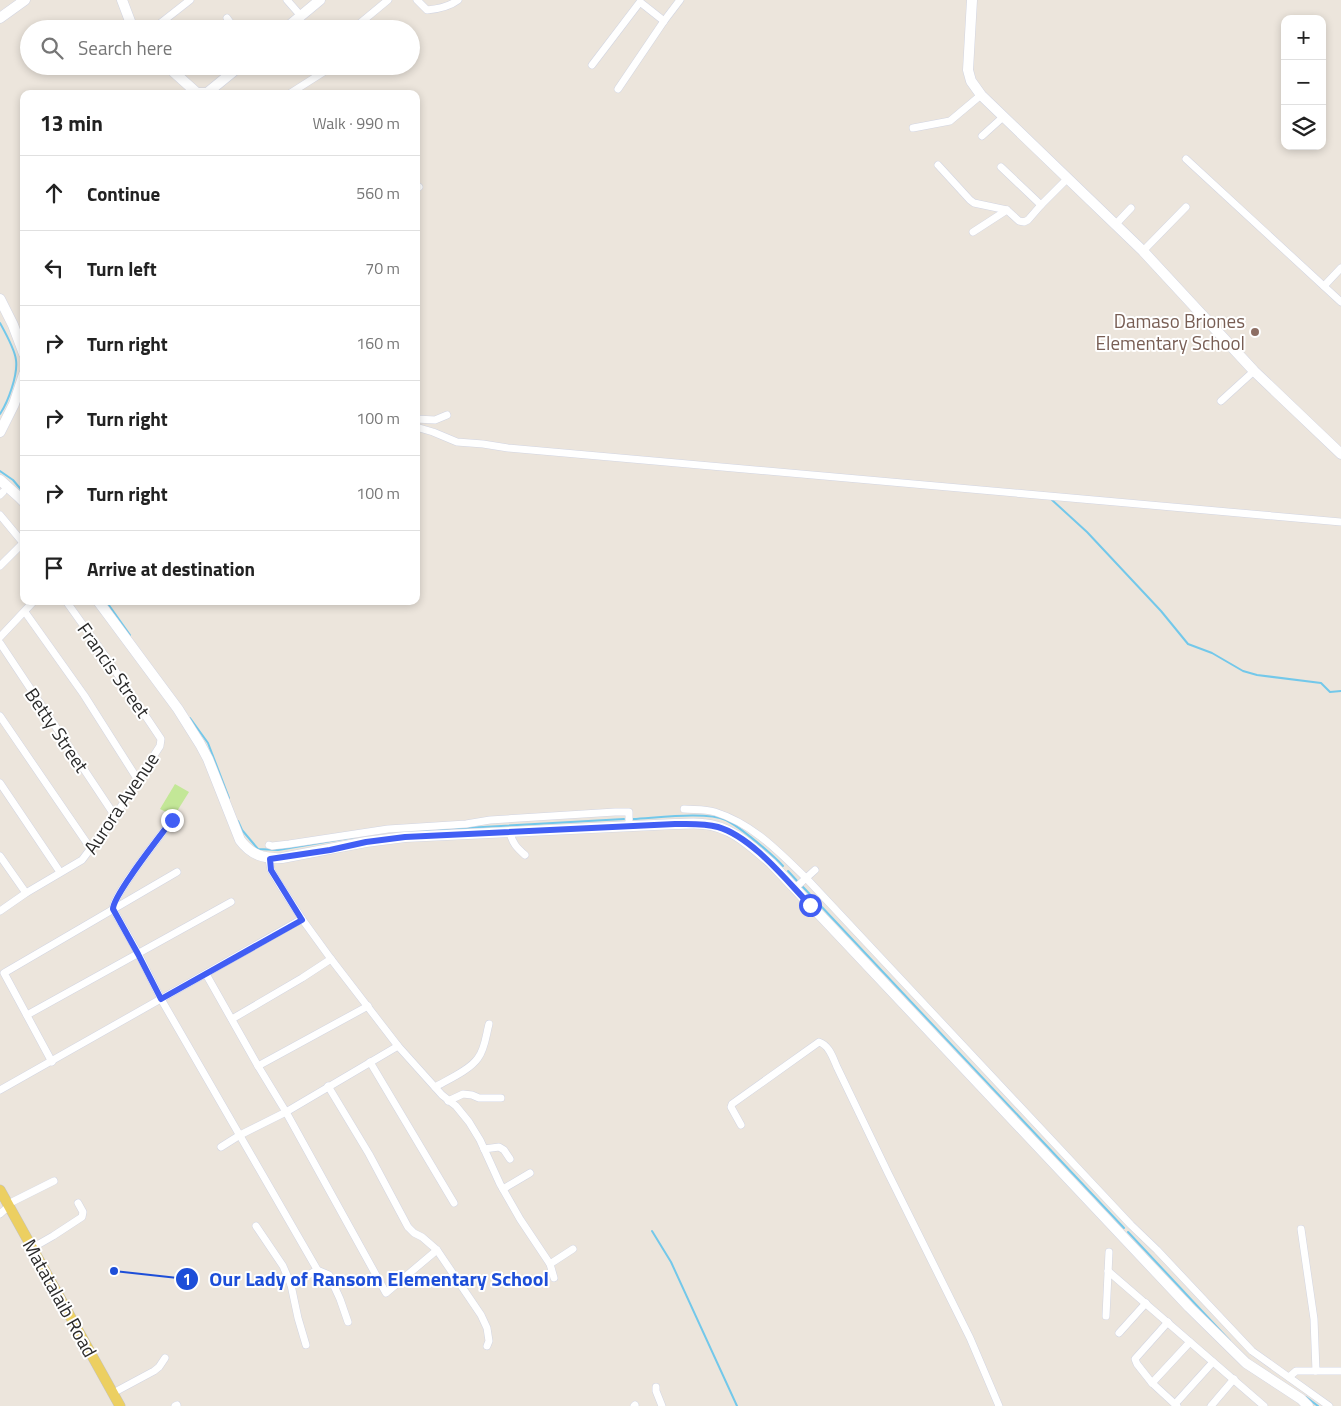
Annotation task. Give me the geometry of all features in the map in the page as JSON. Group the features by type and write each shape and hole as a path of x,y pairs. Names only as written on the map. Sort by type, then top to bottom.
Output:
{"main road":[{"name":"Matatalaib Road","path":"0,1190 120,1406"}],"street":[{"path":"0,18 25,0"},
{"path":"122,0 130,20"},
{"path":"164,20 190,0"},
{"path":"287,0 301,16"},
{"path":"296,20 320,0"},
{"path":"364,20 388,0"},
{"path":"417,0 427,10 444,7 458,0"},
{"path":"618,89 680,0"},
{"path":"972,0 968,70 971,81 981,95 1143,251 1254,371 1341,454"},
{"path":"592,65 640,2 664,21"},
{"path":"176,75 192,90"},
{"path":"212,90 229,75"},
{"path":"295,90 319,75"},
{"path":"913,128 950,121 981,95"},
{"path":"982,136 1003,117"},
{"path":"1186,159 1341,302"},
{"path":"938,165 974,203 1007,210 1024,222 1067,179"},
{"path":"1002,167 1041,205"},
{"path":"1143,251 1186,207"},
{"path":"1115,225 1131,208"},
{"path":"973,232 1007,210"},
{"path":"1324,286 1341,268"},
{"path":"0,300 20,343"},
{"path":"1221,401 1254,371"},
{"path":"0,432 14,404 20,386"},
{"path":"420,419 435,420 447,415"},
{"path":"420,428 457,442 508,448 1341,522"},
{"path":"0,480 20,497"},
{"path":"0,515 20,540"},
{"path":"0,566 20,547"},
{"path":"0,637 31,605"},
{"name":"Francis Street","path":"69,605 161,739"},
{"path":"101,605 178,709 200,744 208,758 240,840 244,846 256,854 270,859 405,837 629,826 703,824 720,827 738,836 752,846 780,874 1189,1307 1246,1363 1301,1399 1308,1406"},
{"path":"25,612 84,695 138,780"},
{"name":"Betty Street","path":"0,643 115,816"},
{"path":"0,716 91,849"},
{"name":"Aurora Avenue","path":"0,911 26,893 82,860 115,816 160,746 161,739"},
{"path":"0,783 60,872"},
{"path":"684,809 713,812 742,823 791,863 1252,1351 1328,1406"},
{"path":"269,845 289,844 394,828 615,812 629,812 629,826"},
{"path":"172,820 129,879 113,904 113,909 161,999 317,1270 329,1275 348,1322"},
{"path":"510,832 516,848 525,855"},
{"path":"0,856 26,893"},
{"path":"270,859 271,870 302,920 331,959 398,1046 469,1122 520,1219 550,1264 554,1278"},
{"path":"780,874 791,863"},
{"path":"794,889 815,870"},
{"path":"52,1062 4,974 5,971 177,872"},
{"path":"27,1015 232,902"},
{"path":"0,1090 302,920"},
{"path":"232,1019 331,959"},
{"path":"206,974 286,1112 386,1293 437,1250"},
{"path":"258,1066 368,1006"},
{"path":"435,1087 470,1066 478,1059 489,1024"},
{"path":"741,1125 732,1104 819,1042 824,1044 829,1050 970,1338 999,1406"},
{"path":"221,1147 240,1135 286,1112 398,1046"},
{"path":"370,1062 454,1202"},
{"path":"328,1086 369,1154 408,1227 437,1250 482,1315 487,1328 487,1346"},
{"path":"448,1101 463,1094 479,1098 501,1098"},
{"path":"484,1149 499,1147 504,1150 510,1159"},
{"path":"503,1189 530,1173"},
{"path":"0,1214 8,1205 54,1181"},
{"path":"32,1248 82,1217 78,1203"},
{"path":"1120,1235 1131,1225"},
{"path":"256,1226 283,1266 292,1285 298,1318 306,1345"},
{"path":"1301,1229 1314,1319 1316,1371"},
{"path":"550,1264 573,1249"},
{"path":"1106,1316 1109,1252"},
{"path":"292,1285 317,1270"},
{"path":"1108,1271 1264,1406"},
{"path":"1119,1333 1146,1304"},
{"path":"1168,1322 1135,1359 1152,1384 1176,1405 1213,1362"},
{"path":"1152,1384 1190,1342"},
{"path":"113,1393 154,1371 165,1358"},
{"path":"1289,1377 1296,1371 1341,1371"},
{"path":"1211,1406 1234,1379"},
{"path":"656,1386 662,1406"},
{"path":"1251,1406 1257,1400"}],"green space":[{"path":"175,784 189,792 174,816 160,809"}],"waterway":[{"path":"0,323 10,342 16,360 12,388 0,414"},
{"path":"0,471 13,480 20,488"},
{"path":"1052,500 1087,532 1161,611 1188,644 1212,653 1243,671 1257,675 1321,683 1330,692 1341,691"},
{"path":"109,605 130,635"},
{"path":"190,718 208,743 229,798"},
{"path":"633,819 694,815 717,817 739,828 783,866"},
{"path":"412,831 624,819"},
{"path":"238,821 242,830 258,849 278,850 355,837"},
{"path":"788,871 799,883"},
{"path":"803,887 1124,1228"},
{"path":"652,1231 671,1262 737,1406"},
{"path":"1128,1232 1230,1341"},
{"path":"1306,1397 1318,1406"}],"place":[{"name":"Damaso Briones Elementary School","path":"1255,332"},
{"name":"Our Lady of Ransom Elementary School","path":"114,1271"}],"route":[{"path":"172,820 113,904 113,909 161,999 302,920 271,870 270,859 330,850 366,842 405,837 675,824 712,825 738,836 752,846 810,905"}]}
